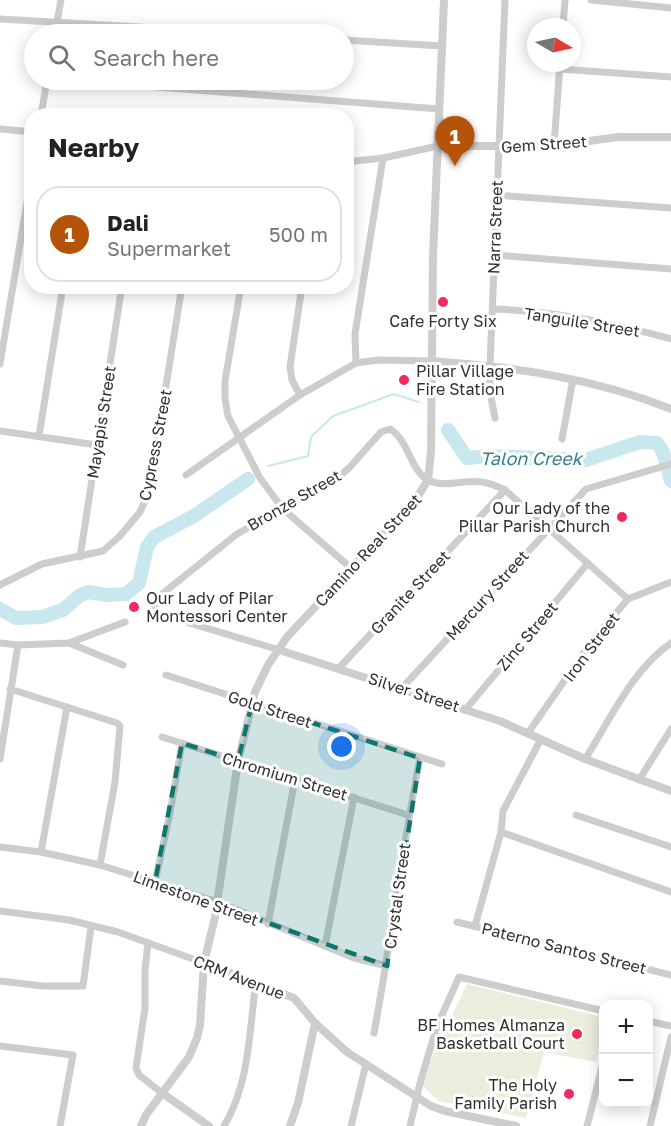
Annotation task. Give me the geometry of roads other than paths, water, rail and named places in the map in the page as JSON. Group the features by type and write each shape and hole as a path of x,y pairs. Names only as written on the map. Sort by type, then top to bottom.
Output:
{"street":[{"path":"57,24 61,0"},
{"name":"Camino Real Street","path":"141,1126 162,1093 189,1058 197,1038 204,963 218,902 238,761 252,703 268,664 276,650 416,499 428,480 431,451 433,256 444,0"},
{"name":"Narra Street","path":"495,418 490,392 490,365 505,0"},
{"path":"564,18 565,0"},
{"path":"591,0 671,8"},
{"path":"0,19 104,24"},
{"path":"354,41 441,46"},
{"path":"581,68 671,77"},
{"path":"554,146 560,72"},
{"path":"42,108 45,90"},
{"path":"195,90 439,109"},
{"path":"0,129 24,131"},
{"name":"Gem Street","path":"354,161 383,158 438,146 554,146 618,137 671,136"},
{"path":"356,363 355,334 383,158"},
{"path":"496,195 671,208"},
{"path":"0,364 24,224"},
{"path":"495,255 671,270"},
{"path":"39,436 62,294"},
{"name":"Mayapis Street","path":"80,557 122,294"},
{"name":"Cypress Street","path":"0,585 42,564 103,551 140,512 146,502 181,294"},
{"path":"241,294 225,381 228,416 260,478 283,508 351,568"},
{"path":"300,395 292,380 290,367 301,294"},
{"name":"Tanguile Street","path":"493,309 567,317 671,339"},
{"path":"186,475 300,395 356,363 387,360 490,365 573,379 671,407"},
{"path":"562,439 573,379"},
{"name":"Bronze Street","path":"155,606 162,594 237,534 336,479 350,467 381,432 390,429 397,433 428,480"},
{"path":"0,430 97,445"},
{"name":"Mercury Street","path":"402,688 586,489 668,465"},
{"path":"428,480 445,484 482,482 505,490 628,599"},
{"name":"Granite Street","path":"339,668 505,490"},
{"name":"Zinc Street","path":"466,709 588,563"},
{"name":"Iron Street","path":"528,733 592,641 628,599 671,582"},
{"name":"Silver Street","path":"155,606 163,615 466,709 528,733 585,759 671,791"},
{"path":"0,643 18,645 69,643 125,622"},
{"path":"69,643 123,665"},
{"path":"585,759 642,668 655,654 671,643"},
{"path":"0,759 18,645"},
{"name":"Gold Street","path":"166,675 442,764"},
{"path":"10,689 117,723 120,726 115,782 100,865"},
{"path":"41,852 67,707"},
{"path":"639,780 671,729"},
{"name":"Chromium Street","path":"162,737 408,815"},
{"path":"475,926 501,832 506,804 542,739"},
{"path":"155,882 182,743"},
{"name":"Crystal Street","path":"374,1033 387,966 408,815 420,758"},
{"path":"268,924 295,779"},
{"path":"325,946 354,797"},
{"path":"576,815 671,848"},
{"path":"501,832 671,892"},
{"name":"Limestone Street","path":"0,847 41,852 100,865 218,902 354,958 387,966"},
{"name":"CRM Avenue","path":"0,911 69,920 118,932 256,982 294,998 315,1023 347,1052 431,1106 516,1126"},
{"name":"Paterno Santos Street","path":"457,922 671,975"},
{"path":"0,981 42,986 83,986 91,927"},
{"path":"148,943 145,1008 136,1068 139,1075 209,1126"},
{"path":"410,1126 437,1026 459,977 599,1010"},
{"path":"224,1126 238,1099 244,1077 256,982"},
{"path":"653,1022 671,1026"},
{"path":"290,1126 298,1103 315,1023"},
{"path":"651,1126 671,1037"},
{"path":"0,1046 73,1055 60,1126"},
{"path":"351,1126 366,1064"},
{"path":"587,1126 599,1076"}],"waterway":[{"name":"Talon Creek","path":"268,466 308,456 311,437 333,416 394,394 419,402"},
{"name":"Talon Creek","path":"448,430 467,458 488,456 586,460 640,442 657,443 663,452 671,481"},
{"name":"Talon Creek","path":"0,609 16,618 42,617 63,610 79,596 88,592 107,595 126,594 139,583 147,547 154,537 194,516 248,479"}],"place":[{"name":"Dali","path":"455,166"},
{"name":"Cafe Forty Six","path":"443,302"},
{"name":"Pillar Village Fire Station","path":"404,380"},
{"name":"Our Lady of the Pillar Parish Church","path":"622,517"},
{"name":"Our Lady of Pilar Montessori Center","path":"134,607"},
{"name":"BF Homes Almanza Basketball Court","path":"577,1034"},
{"name":"The Holy Family Parish","path":"569,1094"}]}
